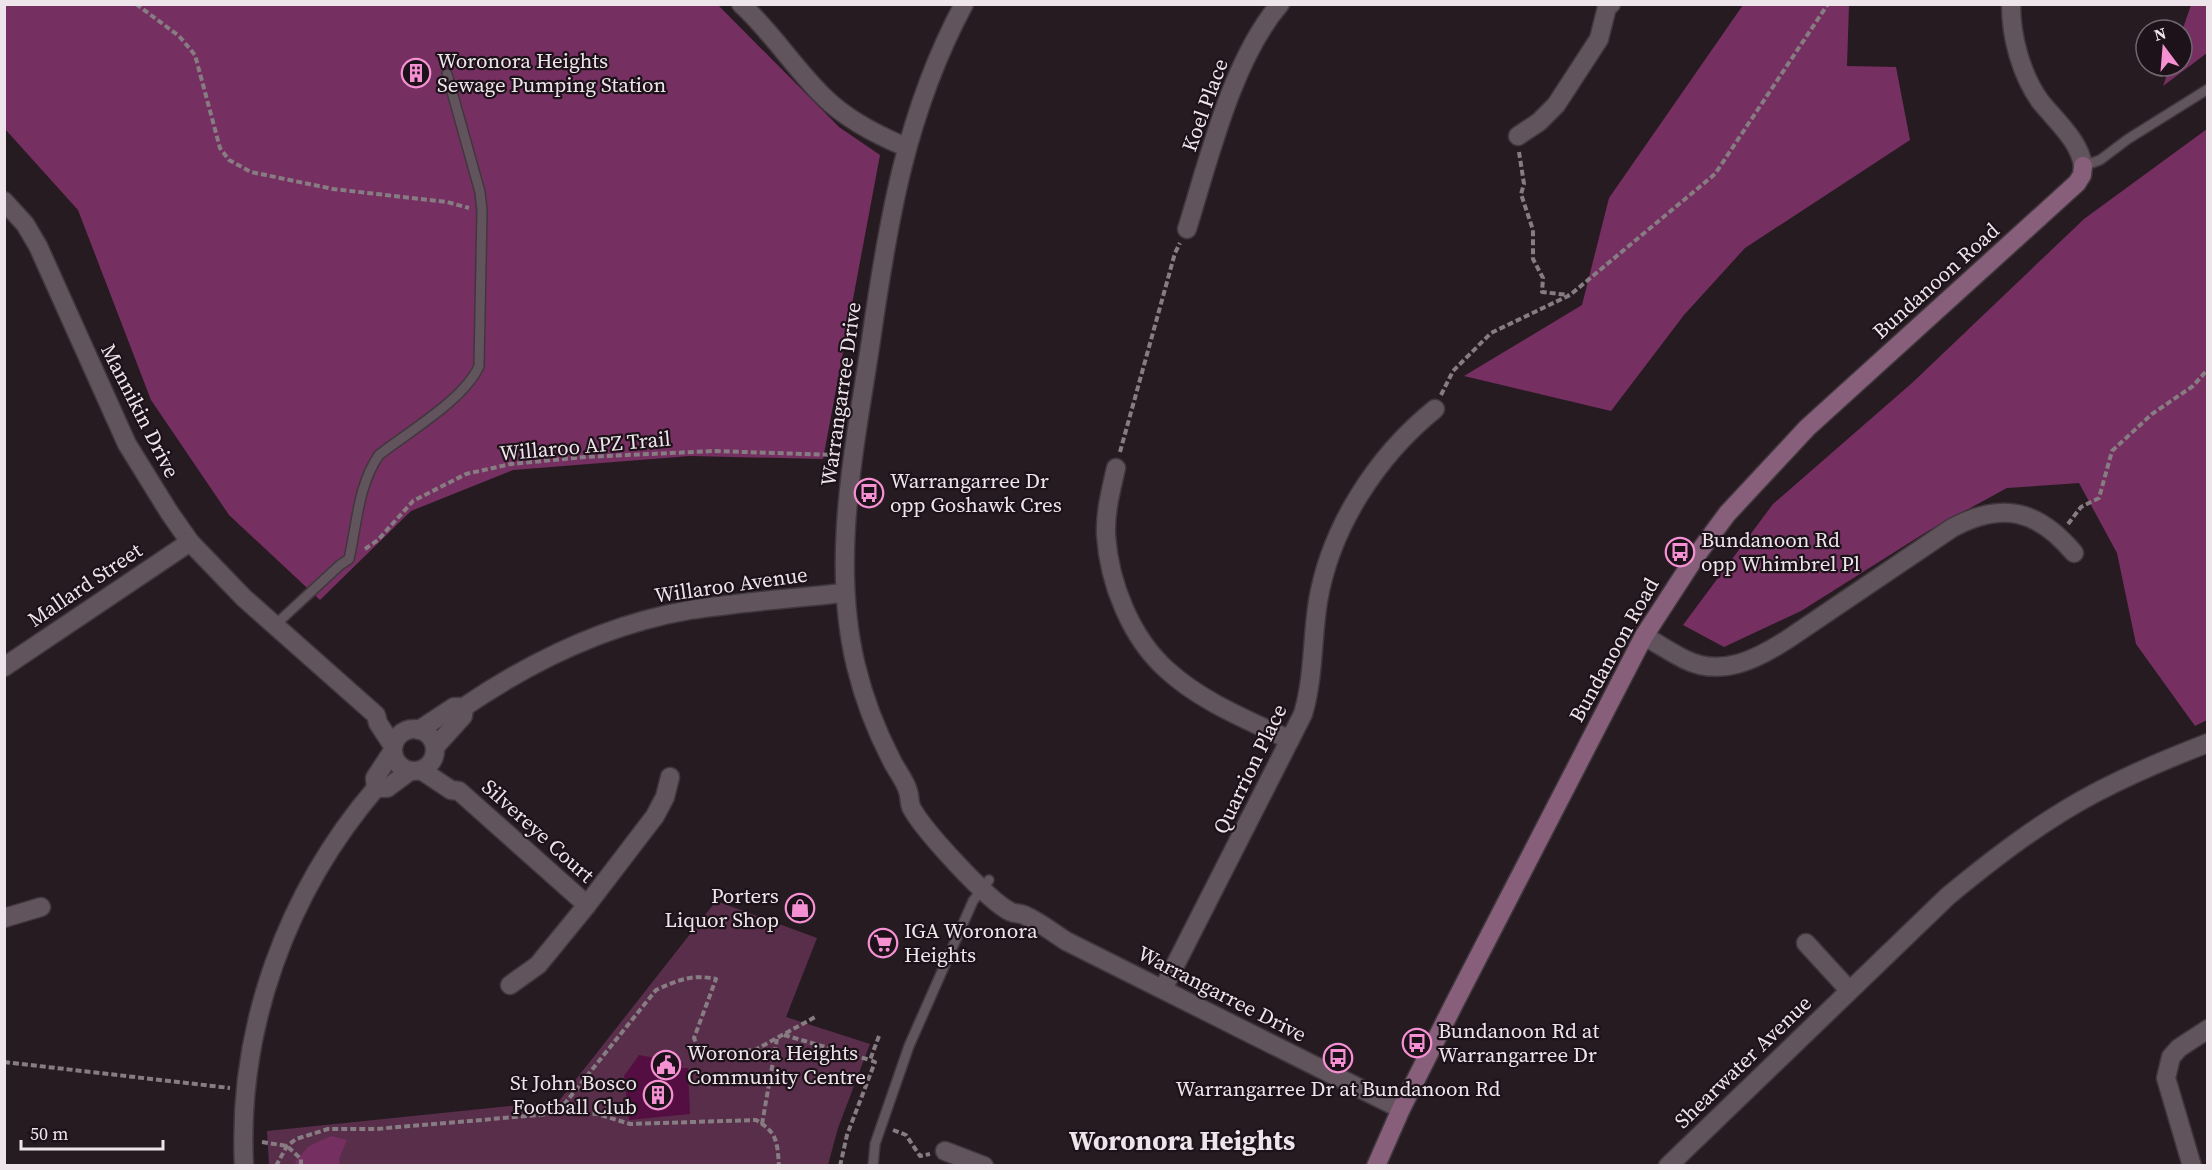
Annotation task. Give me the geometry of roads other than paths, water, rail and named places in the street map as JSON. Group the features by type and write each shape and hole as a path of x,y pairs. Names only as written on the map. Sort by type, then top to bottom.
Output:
{"street":[{"path":"741,4 824,97 875,134 906,147"},
{"name":"Warrangarree Drive","path":"964,4 934,71 906,147 885,245 845,521 845,593 850,638 868,707 880,737 908,791 920,799 985,884 1019,904 1024,914 1066,941 1401,1109"},
{"name":"Koel Place","path":"1187,229 1221,122 1250,48 1280,4"},
{"path":"2011,4 2016,47 2026,78 2038,99 2073,141 2082,158 2083,166"},
{"path":"1518,136 1539,122 1556,105 1599,39 1606,5"},
{"name":"Bundanoon Road","path":"1376,1166 1401,1109 1644,636 1696,556 1727,514 1767,469 1824,412 2077,183 2082,175 2083,166"},
{"name":"Mannikin Drive","path":"4,201 25,224 38,246 127,444 151,486 190,542 244,598 376,715 393,749"},
{"name":"Quarrion Place","path":"1163,989 1303,714 1309,693 1318,599 1324,572 1340,533 1355,502 1393,448 1413,426 1435,409"},
{"path":"1116,468 1106,514 1109,558 1122,603 1138,633 1166,669 1190,688 1290,740"},
{"path":"1644,636 1686,660 1705,665 1728,666 1745,663 1788,639 1942,534 1985,514 2018,514 2047,526 2061,537 2074,553"},
{"name":"Mallard Street","path":"4,667 190,542"},
{"name":"Willaroo Avenue","path":"414,730 454,707 464,707 521,671 552,655 627,626 718,606 845,593"},
{"name":"Willaroo Avenue","path":"434,752 463,716 464,707"},
{"name":"Mannikin Drive","path":"376,715 386,716 414,730"},
{"path":"244,1166 246,1090 256,1028 266,989 289,926 320,863 376,788 375,778 393,749 398,736 414,730 430,738 434,752 429,764 387,788 376,788"},
{"name":"Shearwater Avenue","path":"1668,1166 1948,896 2019,842 2094,794 2152,765 2208,743"},
{"path":"393,749 400,766 416,770"},
{"name":"Silvereye Court","path":"434,752 445,772 458,785 459,791"},
{"name":"Silvereye Court","path":"416,770 451,790 459,791 587,905"},
{"name":"Silvereye Court","path":"510,985 538,965 587,905 655,816 665,796 670,777"},
{"path":"4,918 41,908"},
{"path":"1806,943 1850,990"},
{"path":"2192,1166 2166,1078 2171,1057 2179,1048 2208,1029"},
{"path":"945,1151 984,1166"}],"lane":[{"path":"275,625 349,559 364,482 379,455 461,393 475,377 479,366 482,211 480,192 447,74"},
{"path":"2083,166 2100,160 2128,139 2208,89"},
{"path":"873,1166 875,1144 909,1046 973,901 985,884"}],"place":[{"name":"Woronora Heights Sewage Pumping Station","path":"416,73"},
{"name":"Warrangarree Dr opp Goshawk Cres","path":"869,493"},
{"name":"Bundanoon Rd opp Whimbrel Pl","path":"1680,552"},
{"name":"Porters Liquor Shop","path":"800,908"},
{"name":"IGA Woronora Heights","path":"883,943"},
{"name":"Bundanoon Rd at Warrangarree Dr","path":"1417,1043"},
{"name":"Warrangarree Dr at Bundanoon Rd","path":"1338,1058"},
{"name":"Woronora Heights Community Centre","path":"666,1065"},
{"name":"St John Bosco Football Club","path":"658,1095"}],"district":[{"name":"Woronora Heights","path":"1182,1141"}]}
